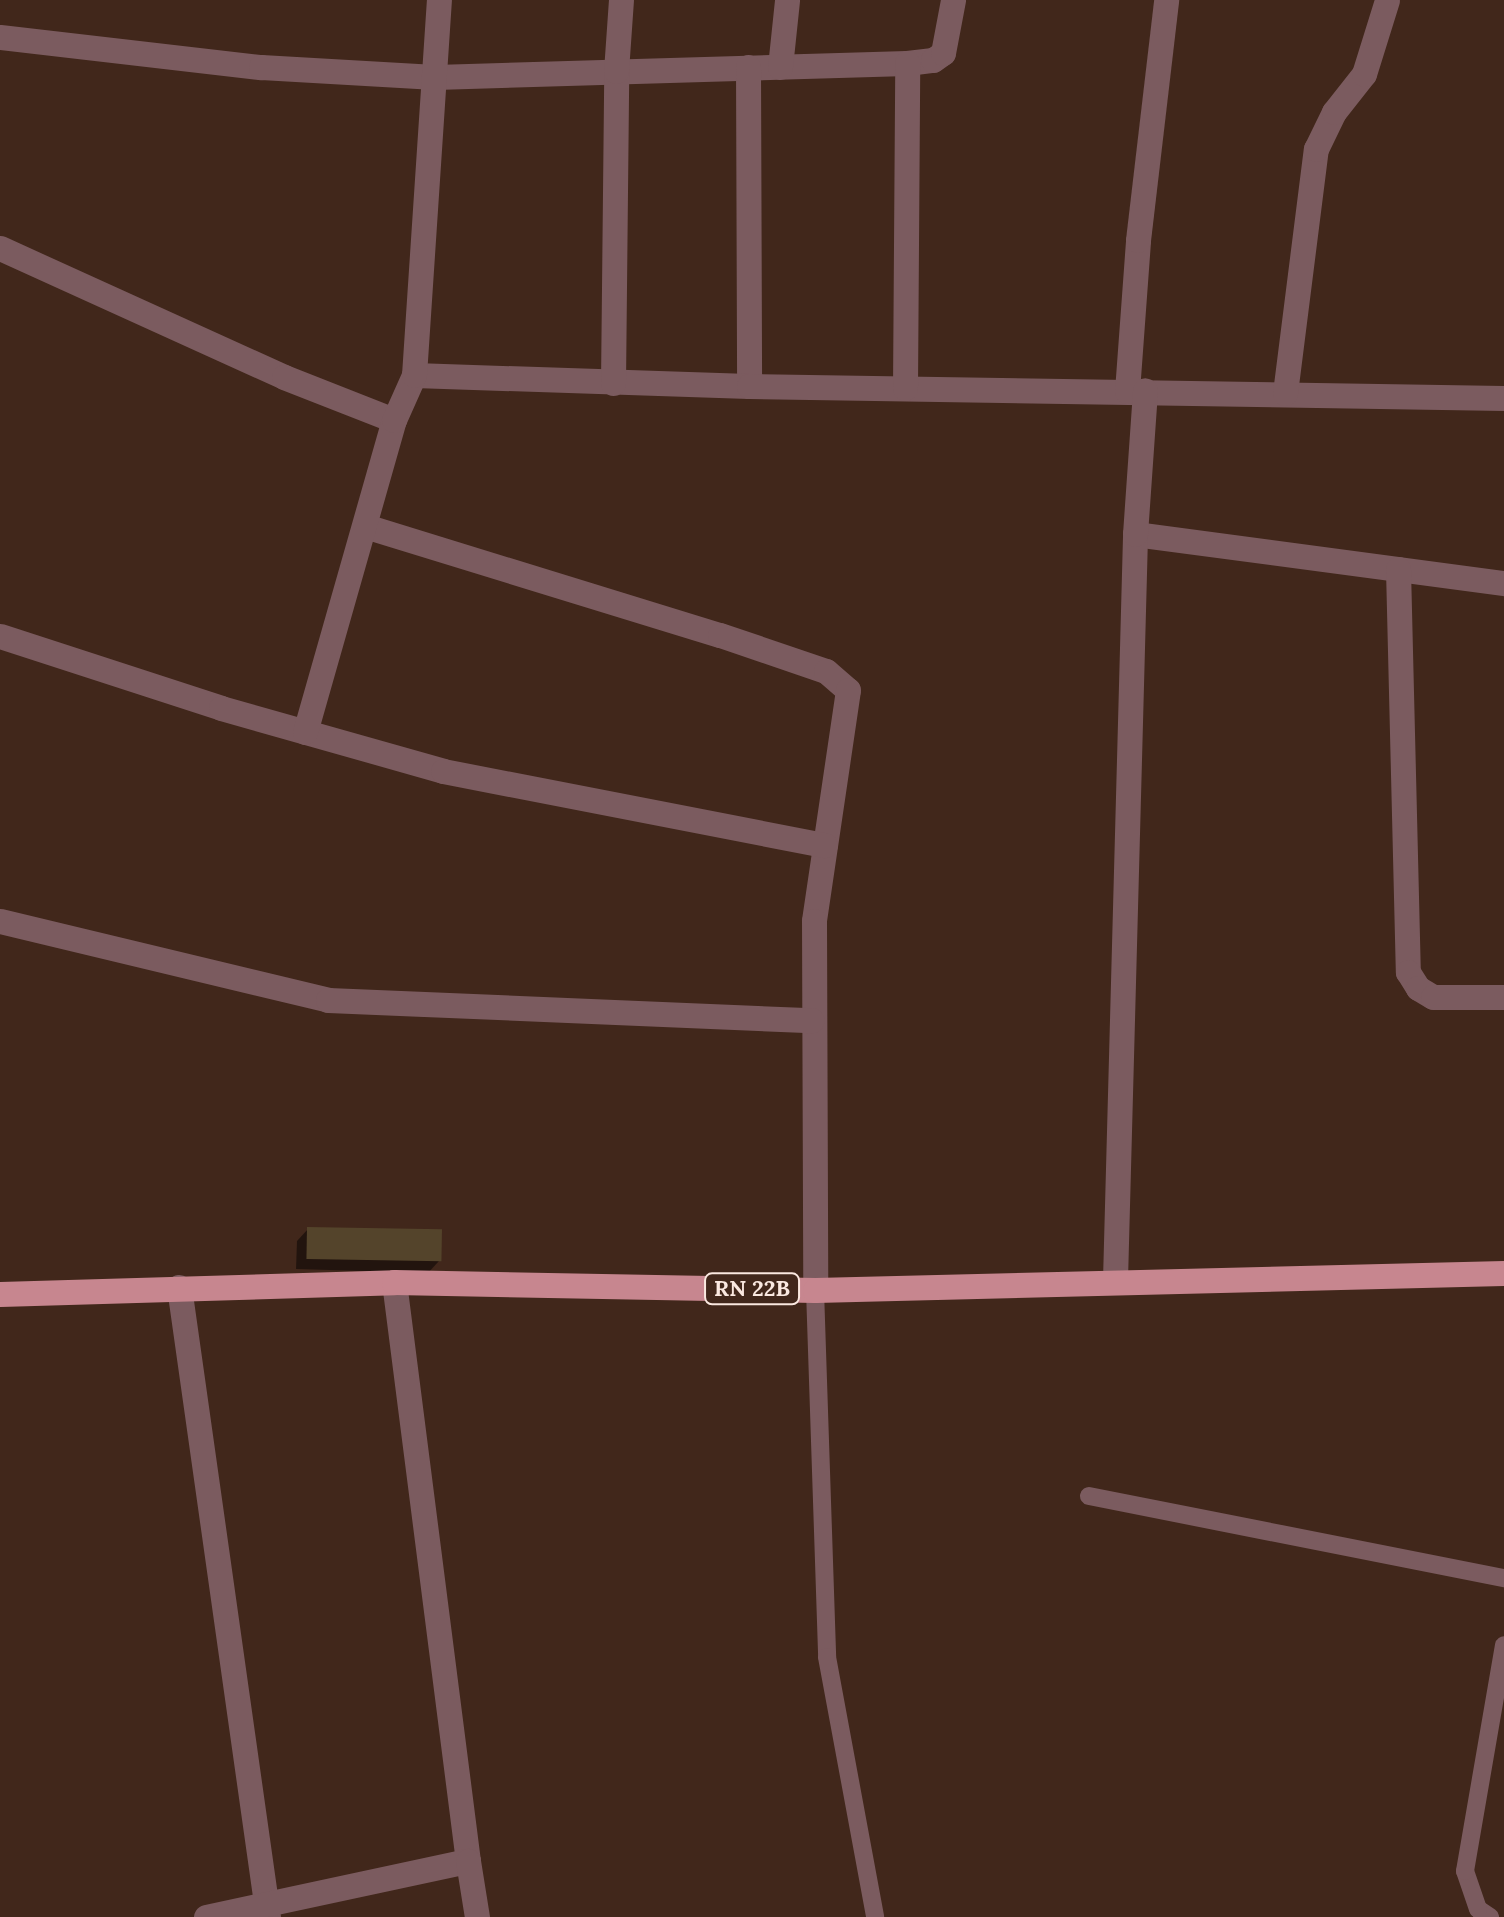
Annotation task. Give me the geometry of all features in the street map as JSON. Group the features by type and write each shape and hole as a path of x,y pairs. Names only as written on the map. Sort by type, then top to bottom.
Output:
{"main road":[{"name":"RN 22B","path":"0,1294 394,1282 815,1290 1504,1273"}],"street":[{"path":"305,732 394,420 414,375 439,0"},
{"path":"614,383 616,71 622,0"},
{"path":"780,66 787,0"},
{"path":"0,37 242,65 435,77 907,63 933,60 943,54 954,0"},
{"path":"1115,1280 1136,390 1166,0"},
{"path":"1286,392 1316,150 1334,112 1364,74 1387,0"},
{"path":"905,388 907,63"},
{"path":"748,68 748,386"},
{"path":"0,248 284,376 394,420"},
{"path":"414,375 748,386 1504,398"},
{"path":"365,526 826,671 848,690 814,921 815,1290"},
{"path":"1135,534 1504,582"},
{"path":"1398,569 1408,972 1418,988 1434,997 1504,997"},
{"path":"0,636 443,771 824,844"},
{"path":"0,921 328,1000 812,1020"},
{"path":"394,1282 477,1917"},
{"path":"179,1287 266,1909"},
{"path":"206,1917 266,1909 468,1861"}],"lane":[{"path":"815,1290 827,1657 875,1917"},
{"path":"1090,1496 1504,1578"},
{"path":"1490,1917 1478,1909 1465,1870 1504,1645"}],"building":[{"path":"307,1227 442,1229 441,1261 306,1259"}]}
